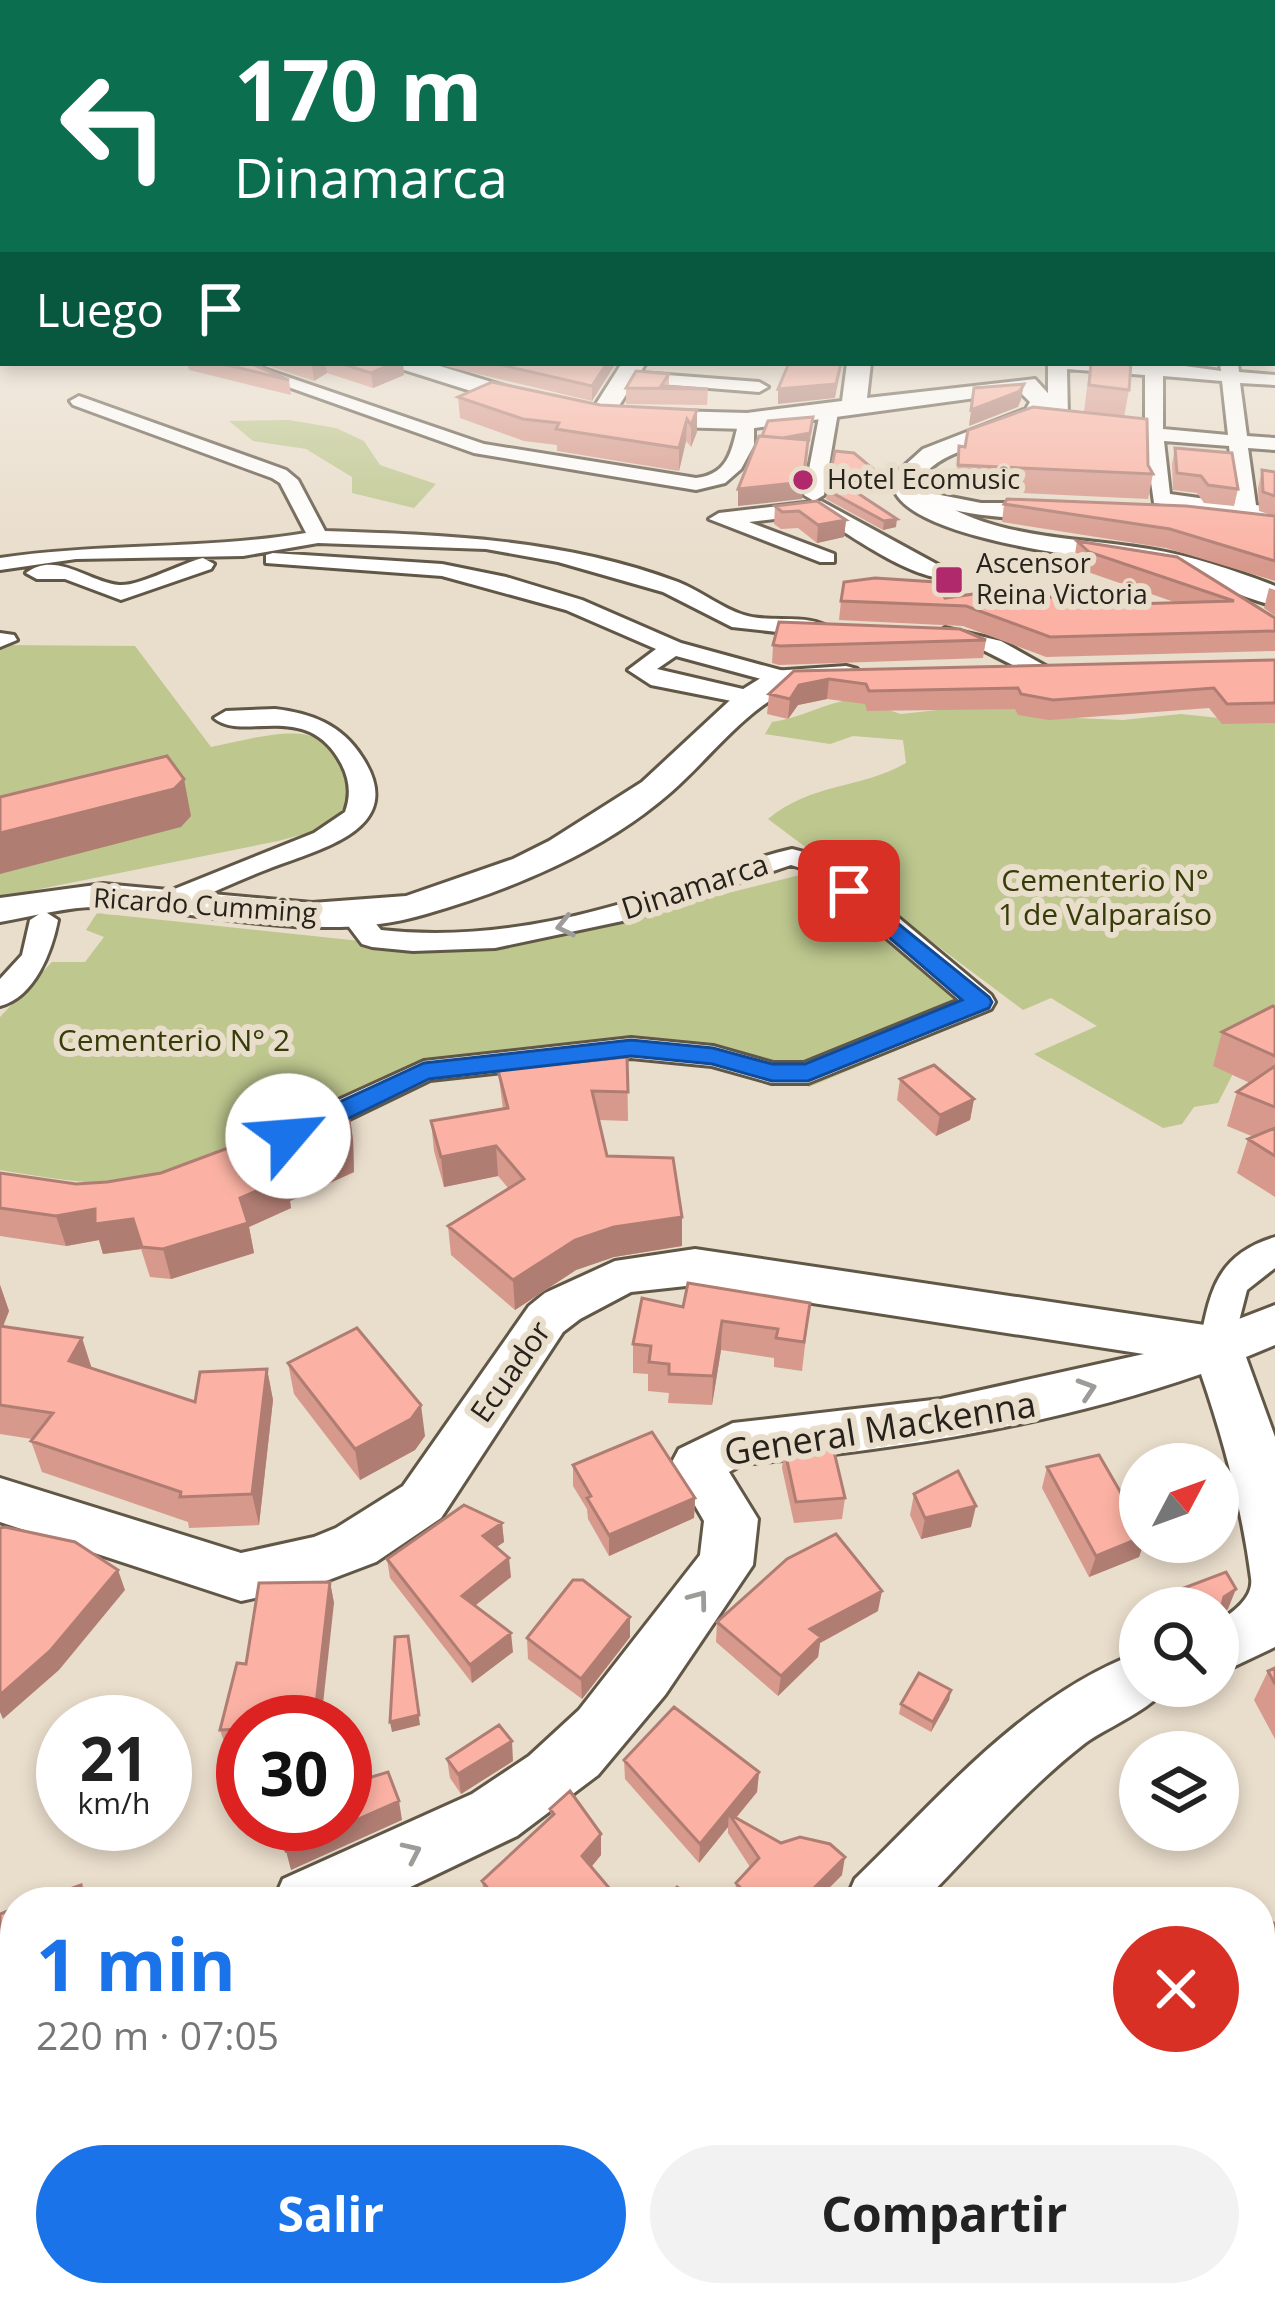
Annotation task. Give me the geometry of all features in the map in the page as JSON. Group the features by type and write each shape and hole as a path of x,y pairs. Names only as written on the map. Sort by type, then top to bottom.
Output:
{"main road":[{"path":"836,415 858,366"},
{"path":"445,368 493,391 602,415 747,421 836,415 1026,384 1043,401 1036,414 932,455 906,476 904,486 910,495 945,515 1001,534 1179,564 1265,607"},
{"path":"602,415 630,370"},
{"path":"959,675 1084,673"},
{"path":"783,678 889,675"},
{"name":"Ricardo Cumming","path":"0,910 51,909 103,896 275,913 355,915 412,906 562,849 654,789 752,698 783,678"},
{"path":"0,941 51,909"},
{"name":"Ecuador","path":"0,1500 241,1577 318,1560 374,1535 422,1502 546,1318 618,1277 669,1268 718,1271 1217,1346"},
{"path":"1275,1324 1217,1346 1256,1458 1275,1569"},
{"name":"General Mackenna","path":"338,1887 505,1808 551,1776 606,1724 725,1565 737,1534 727,1506 705,1484 698,1464 712,1453 733,1444 943,1423 1054,1400 1217,1346"},
{"path":"1239,1639 1266,1620 1275,1593"},
{"path":"893,1887 1018,1762 1075,1716 1119,1690"}],"street":[{"path":"240,366 322,392 413,429 550,463 696,484 725,480 747,433 747,421"},
{"path":"1059,367 1061,422 1077,428 1275,444"},
{"path":"1026,384 1059,367 1230,370 1275,380"},
{"path":"1154,367 1161,499 1275,514"},
{"path":"630,370 759,387"},
{"path":"1230,370 1246,507"},
{"path":"413,429 493,391"},
{"path":"79,400 280,474 288,480 316,549"},
{"path":"818,501 836,415"},
{"path":"910,495 981,508 1061,508"},
{"path":"827,558 719,519 818,501 870,540 943,573"},
{"path":"1145,511 1205,513 1275,524"},
{"path":"0,582 68,573 121,593 188,566 428,538 504,546 671,586 740,622 835,631"},
{"path":"0,564 101,552 316,549 506,584 574,605 673,649 783,678"},
{"path":"926,632 992,646 1048,674"},
{"path":"673,649 640,670 659,680 752,698"},
{"path":"172,900 351,822 363,804 362,777 320,725 282,714 226,718"},
{"name":"Dinamarca","path":"210,1170 424,1071 631,1048 713,1056 772,1073 808,1072 980,1002 817,864 792,857 568,926 472,943 407,944 371,938 355,915"},
{"path":"0,998 37,957 51,909"},
{"path":"1217,1346 1230,1283 1275,1250"}],"green space":[{"path":"289,420 336,428 364,441 380,465 436,484 414,508 352,493 352,477 306,449 253,441 229,421"},
{"path":"0,645 135,646 211,747 283,734 321,740 337,752 359,801 334,826 278,841 0,897"},
{"name":"Cementerio N° 1 de Valparaíso","path":"853,699 901,714 1003,703 1074,718 1275,717 1275,1055 1239,1062 1218,1103 1194,1107 1182,1124 1163,1128 1034,1054 1097,1026 1051,998 1023,1010 768,819 802,798 906,763 903,740 853,736 830,744 765,734 772,722"},
{"name":"Cementerio N° 2","path":"808,873 986,1013 809,1087 779,1063 696,1052 409,1078 164,1179 102,1183 0,1170 0,1017 52,962 85,962 104,937 86,930 97,913 379,943 525,944"}],"building":[{"path":"231,366 257,366 289,380"},
{"path":"349,366 388,366 371,373"},
{"path":"506,366 605,366 592,386"},
{"path":"788,366 840,366 836,384 778,389"},
{"path":"1091,366 1131,366 1129,390 1089,385"},
{"path":"636,371 669,374 661,386 708,389 626,388"},
{"path":"492,382 600,405 697,410 691,425 687,419 679,448 556,429 559,423 523,419 458,397"},
{"path":"1024,384 1020,391 971,410 974,388"},
{"path":"1033,407 1147,419 1148,465 1153,474 958,465 959,446 965,447 968,430"},
{"path":"813,417 810,433 762,436 768,421"},
{"path":"759,436 808,440 803,482 738,489"},
{"path":"1175,448 1232,453 1238,489 1208,485 1201,476 1177,473"},
{"path":"835,451 854,453 878,473 836,479 897,519 884,521 827,490"},
{"path":"1262,470 1275,472 1275,496 1263,492"},
{"path":"1007,499 1186,506 1275,516 1275,561 1170,529 1004,504"},
{"path":"817,501 846,520 818,525 799,511 782,512 775,506"},
{"path":"1077,541 1177,557 1275,618 1275,631 1050,637 966,606 841,601 844,582 875,578 936,582 945,598 974,594 976,598 1056,597 1063,606 1234,601 1089,552"},
{"path":"779,622 960,629 986,640 780,646 773,645"},
{"path":"1275,660 1275,703 1227,704 1214,688 1053,700 1021,694 1018,688 869,691 866,684 829,679 799,685 790,699 769,694 794,671"},
{"path":"167,756 184,779 174,789 0,833 0,797"},
{"path":"1273,1006 1275,1056 1222,1032"},
{"path":"627,1057 628,1092 592,1091 607,1156 673,1158 682,1217 614,1227 575,1240 513,1280 448,1226 524,1179 496,1146 441,1157 431,1121 508,1108 498,1070"},
{"path":"934,1065 974,1099 940,1115 900,1079"},
{"path":"1275,1066 1275,1107 1237,1092"},
{"path":"349,1111 349,1142 281,1172 286,1178 240,1198 248,1223 163,1249 142,1247 133,1219 95,1224 95,1209 56,1216 0,1208 0,1173 76,1184 161,1173 252,1139 261,1150"},
{"path":"1275,1128 1275,1156 1248,1139"},
{"path":"688,1283 810,1303 804,1342 776,1338 778,1329 722,1321 713,1376 669,1374 669,1364 649,1362 651,1346 633,1344 642,1298 683,1307"},
{"path":"0,1326 82,1338 69,1361 195,1402 200,1372 267,1369 252,1494 180,1497 181,1492 31,1441 53,1413 0,1405"},
{"path":"357,1328 421,1405 411,1419 355,1449 288,1363"},
{"path":"652,1432 695,1498 609,1535 573,1465"},
{"path":"832,1443 845,1498 796,1502 784,1447"},
{"path":"1099,1455 1119,1490 1119,1547 1096,1556 1047,1467"},
{"path":"958,1471 976,1506 925,1518 914,1494"},
{"path":"464,1505 502,1523 483,1536 509,1558 462,1596 511,1633 470,1665 387,1559"},
{"path":"0,1528 75,1542 118,1570 50,1651 0,1695"},
{"path":"836,1534 882,1591 810,1629 821,1637 781,1676 717,1622 787,1559"},
{"path":"1226,1572 1235,1587 1186,1587"},
{"path":"573,1580 583,1580 630,1617 581,1679 527,1638"},
{"path":"330,1582 317,1695 229,1695 237,1663 246,1664 259,1583"},
{"path":"408,1636 419,1715 390,1722 395,1637"},
{"path":"919,1673 951,1690 933,1722 901,1704"},
{"path":"674,1707 759,1772 700,1844 624,1760"},
{"path":"499,1725 512,1741 458,1774 447,1759"},
{"path":"388,1772 399,1801 372,1813 372,1777"},
{"path":"570,1791 601,1834 582,1856 608,1887 487,1887 482,1881 554,1814 550,1809"},
{"path":"729,1814 781,1843 800,1837 830,1844 845,1857 815,1887 740,1887 736,1883 759,1858"}],"railway":[{"path":"949,580 980,625"}],"place":[{"name":"Hotel Ecomusic","path":"803,480"},
{"name":"Ascensor Reina Victoria","path":"949,580"}],"route":[{"path":"288,1136 424,1071 631,1048 713,1056 772,1073 808,1072 980,1002 849,891"}]}
